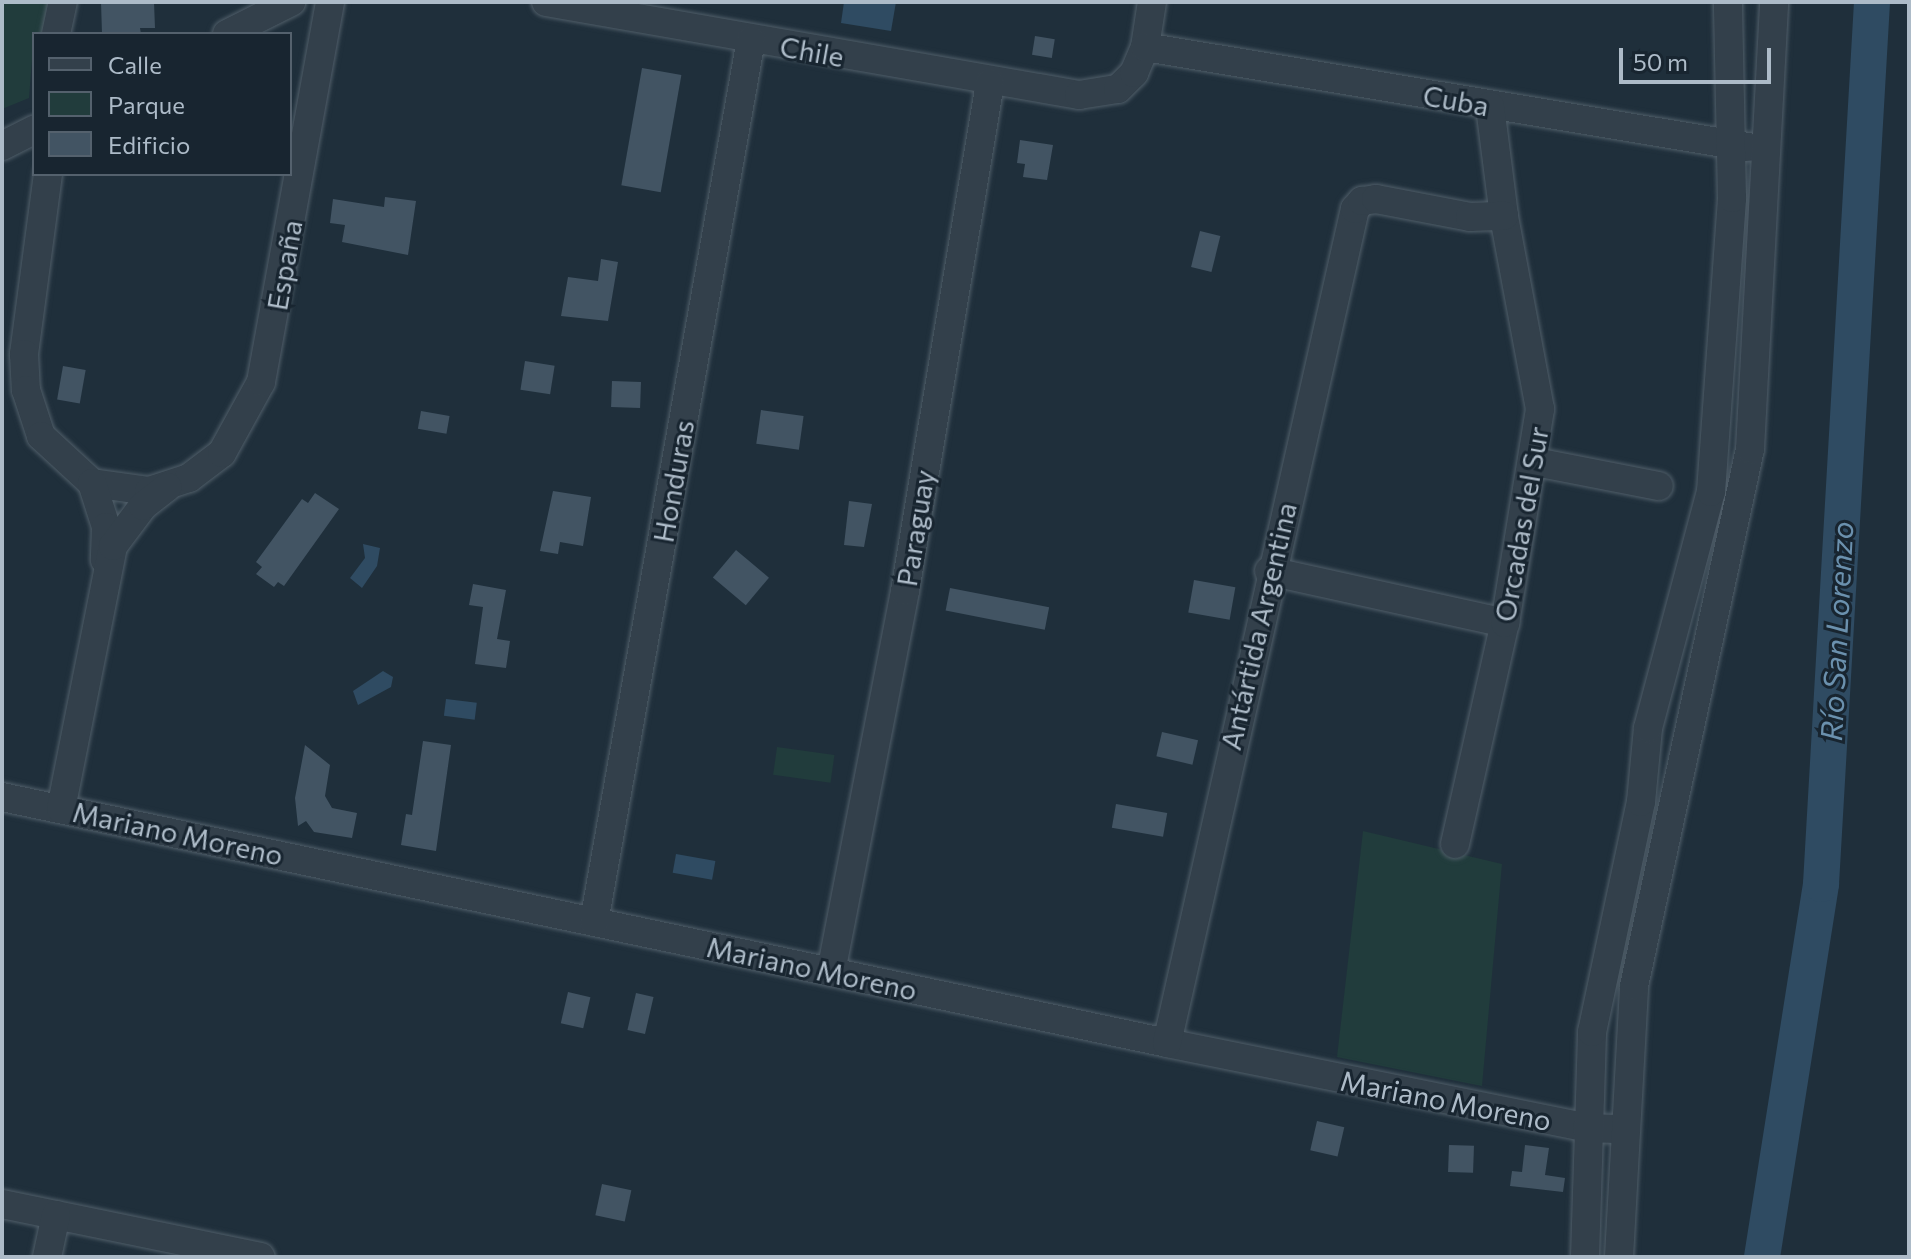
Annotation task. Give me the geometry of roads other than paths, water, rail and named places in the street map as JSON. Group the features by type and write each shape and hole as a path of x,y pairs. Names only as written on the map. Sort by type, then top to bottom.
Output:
{"street":[{"path":"56,32 63,2"},
{"path":"231,32 291,2"},
{"name":"España","path":"105,570 124,528 167,487 207,468 222,453 261,382 330,2"},
{"name":"Chile","path":"546,2 990,83 1079,95 1118,89 1134,73 1145,47"},
{"path":"1145,47 1152,2"},
{"path":"1585,1257 1592,1032 1641,802 1648,728 1711,492 1732,198 1728,2"},
{"path":"1619,1257 1623,1129 1634,986 1750,449 1774,2"},
{"name":"Honduras","path":"594,922 751,40"},
{"name":"Cuba","path":"1145,47 1490,106 1731,145 1768,148"},
{"name":"Paraguay","path":"831,972 905,591 990,83"},
{"name":"Orcadas del Sur","path":"1455,844 1505,623 1535,462 1539,390 1504,216 1490,106"},
{"path":"2,146 32,131"},
{"path":"48,176 25,332 26,390 51,450 92,483"},
{"name":"Antártida Argentina","path":"1167,1043 1269,571 1355,209 1362,201 1376,199 1470,217 1504,216"},
{"path":"1535,462 1659,486"},
{"name":"España","path":"61,809 105,570 106,527 92,483 125,490 167,487"},
{"path":"1269,571 1505,623"},
{"name":"Mariano Moreno","path":"2,797 1167,1043 1587,1128 1623,1129"},
{"path":"2,1204 261,1257"},
{"path":"47,1257 56,1215"}],"water":[{"path":"844,2 896,2 891,31 841,23"},
{"path":"363,544 380,548 377,566 362,588 350,578 365,558"},
{"path":"383,671 393,677 391,687 358,705 353,691"},
{"path":"446,699 477,703 475,720 444,716"},
{"path":"676,854 715,861 712,880 673,873"}],"waterway":[{"name":"Río San Lorenzo","path":"1762,1257 1821,884 1872,2"}]}
